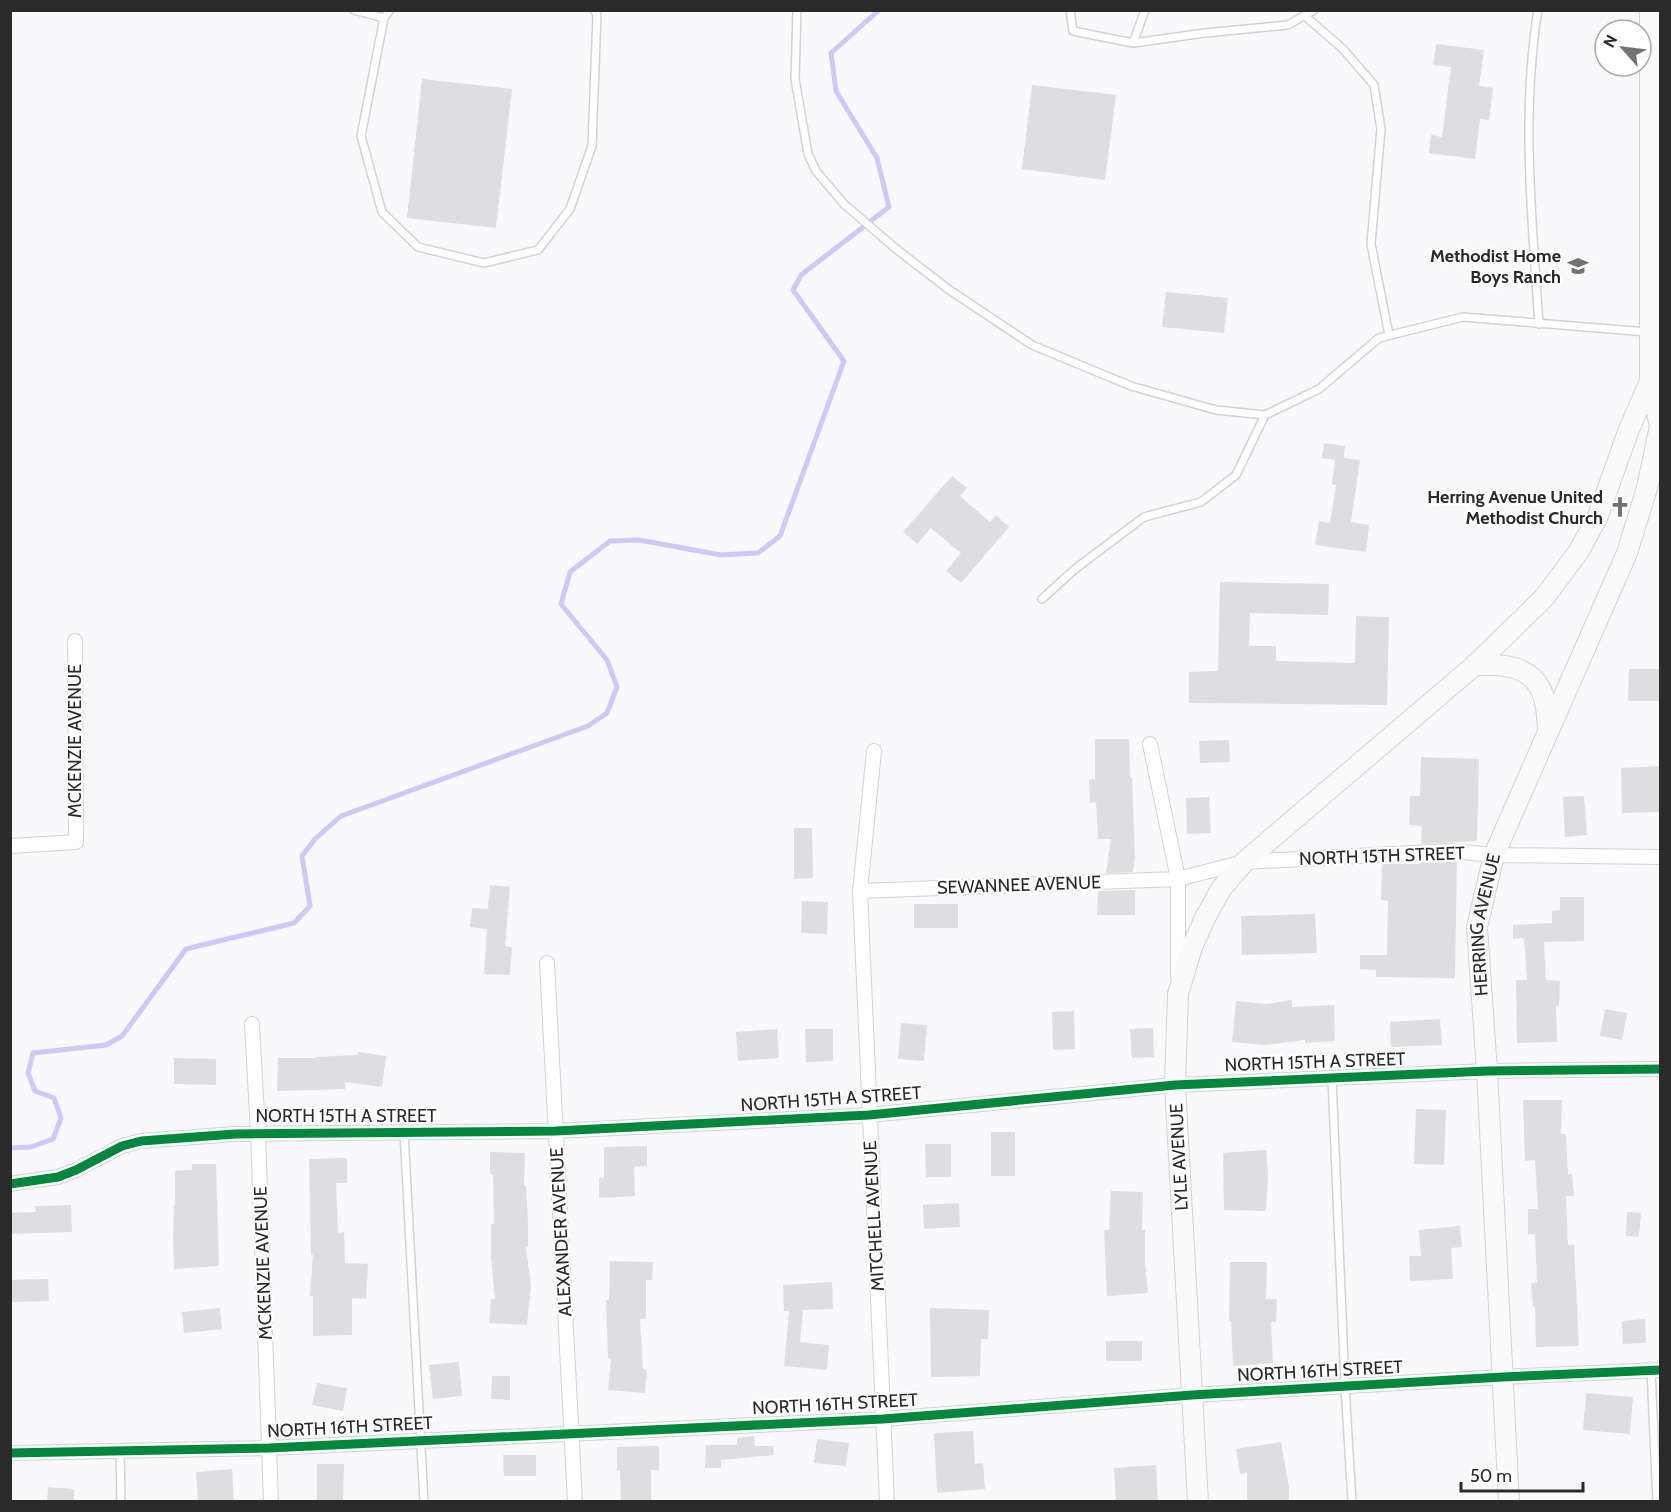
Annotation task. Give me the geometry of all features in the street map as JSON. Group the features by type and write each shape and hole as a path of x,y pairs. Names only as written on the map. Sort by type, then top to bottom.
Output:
{"main road":[{"name":"HERRING AVENUE","path":"1178,994 1192,947 1205,918 1221,889 1244,862 1475,665 1544,598 1579,551 1598,516 1628,432 1650,381 1655,357 1650,332 1650,10"},
{"name":"HERRING AVENUE","path":"1509,1502 1487,1071 1477,927 1494,855 1627,553 1647,488 1660,426 1650,381"},
{"path":"1475,665 1509,666 1529,675 1537,683 1544,696 1548,729"},
{"name":"LYLE AVENUE","path":"1178,994 1175,1084 1198,1502"}],"street":[{"name":"MCKENZIE AVENUE","path":"10,846 76,842 75,641"},
{"name":"LYLE AVENUE","path":"1150,744 1178,879 1178,994"},
{"name":"MITCHELL AVENUE","path":"874,751 860,891 887,1502"},
{"name":"NORTH 15TH STREET","path":"1178,879 1244,862 1451,851 1494,855 1660,857"},
{"name":"SEWANNEE AVENUE","path":"860,891 1178,879"},
{"name":"ALEXANDER AVENUE","path":"547,963 575,1502"},
{"name":"MCKENZIE AVENUE","path":"252,1024 271,1502"},
{"name":"NORTH 15TH A STREET","path":"10,1184 58,1177 122,1146 141,1141 258,1133 556,1131 869,1115 1175,1084 1487,1071 1660,1069"},
{"name":"NORTH 16TH STREET","path":"10,1453 269,1448 883,1419 1192,1395 1656,1370"}],"lane":[{"path":"354,10 384,18"},
{"path":"390,10 384,18 361,136 382,212 418,247 484,263 538,250 570,209 592,146 597,12"},
{"path":"797,10 795,80 808,154 816,171 844,204 948,289 1032,345 1131,386 1216,410 1265,416 1319,389 1379,338 1463,317 1650,332"},
{"path":"1070,10 1073,31 1133,44 1205,33 1288,25 1314,10"},
{"path":"1133,44 1145,10"},
{"path":"1538,10 1532,46 1529,177 1539,324"},
{"path":"1305,16 1343,49 1374,85 1381,129 1371,244 1389,335"},
{"path":"1042,599 1075,569 1144,517 1202,502 1236,475 1265,416"},
{"path":"1332,1078 1352,1502"},
{"path":"404,1132 424,1502"},
{"path":"1656,1370 1657,1502"},
{"path":"120,1451 121,1502"}],"building":[{"path":"1436,44 1484,50 1479,86 1493,88 1489,120 1480,119 1475,159 1429,153 1431,135 1442,137 1451,67 1433,65"},
{"path":"422,79 512,89 496,228 407,218"},
{"path":"1032,85 1116,95 1105,180 1022,169"},
{"path":"1166,292 1228,298 1224,333 1162,327"},
{"path":"1324,443 1345,446 1344,458 1360,460 1351,522 1369,525 1366,552 1315,545 1319,521 1330,523 1336,485 1332,485 1335,460 1322,458"},
{"path":"952,476 967,488 960,496 990,522 996,515 1009,527 961,583 946,571 961,553 931,528 917,544 903,532"},
{"path":"1220,582 1329,584 1328,615 1250,613 1249,646 1276,646 1276,661 1355,663 1356,616 1389,617 1387,705 1189,703 1189,672 1218,671"},
{"path":"1629,669 1660,669 1660,701 1628,701"},
{"path":"1095,739 1129,739 1135,859 1133,872 1106,873 1111,839 1098,839 1096,802 1090,803 1089,779 1095,779"},
{"path":"1229,740 1230,762 1200,763 1199,741"},
{"path":"1421,757 1479,759 1477,841 1421,844 1422,826 1409,825 1410,796 1420,796"},
{"path":"1660,766 1660,812 1622,813 1621,768"},
{"path":"1584,796 1587,835 1565,837 1563,797"},
{"path":"1209,797 1211,833 1187,834 1186,798"},
{"path":"794,828 812,828 813,878 794,879"},
{"path":"1457,861 1455,978 1376,977 1376,970 1360,969 1360,955 1387,955 1388,901 1381,900 1382,864"},
{"path":"490,885 510,887 505,946 512,947 510,975 484,974 487,929 470,927 472,908 488,909"},
{"path":"1135,890 1135,915 1097,915 1098,891"},
{"path":"1560,897 1584,897 1584,941 1544,942 1546,980 1560,981 1559,1006 1556,1006 1557,1042 1517,1043 1516,980 1527,980 1524,938 1513,939 1513,925 1552,923 1552,911 1560,910"},
{"path":"802,901 828,902 827,934 801,933"},
{"path":"914,904 958,904 958,928 914,928"},
{"path":"1315,914 1317,953 1242,955 1241,916"},
{"path":"1292,1000 1292,1007 1334,1005 1335,1041 1305,1043 1305,1040 1266,1045 1232,1042 1236,1001 1267,1004"},
{"path":"1605,1009 1627,1013 1622,1040 1600,1036"},
{"path":"1074,1011 1075,1049 1053,1050 1052,1012"},
{"path":"1440,1019 1442,1045 1391,1047 1390,1022"},
{"path":"901,1023 927,1025 924,1061 898,1059"},
{"path":"1153,1028 1154,1057 1132,1058 1130,1029"},
{"path":"777,1029 779,1058 738,1061 736,1032"},
{"path":"805,1029 833,1029 833,1061 806,1062"},
{"path":"358,1052 386,1056 382,1087 345,1082 345,1089 277,1091 278,1058 358,1055"},
{"path":"174,1058 216,1059 216,1085 174,1084"},
{"path":"1523,1100 1562,1100 1561,1134 1566,1134 1568,1174 1572,1174 1574,1196 1566,1196 1568,1245 1574,1244 1579,1346 1536,1347 1535,1306 1533,1307 1531,1283 1537,1282 1535,1234 1528,1234 1528,1209 1538,1209 1535,1160 1525,1161"},
{"path":"1416,1109 1446,1110 1444,1165 1414,1164"},
{"path":"991,1132 1015,1132 1015,1176 991,1176"},
{"path":"925,1144 951,1144 951,1177 926,1177"},
{"path":"647,1146 647,1166 634,1167 635,1196 599,1198 599,1178 604,1178 604,1147"},
{"path":"1266,1150 1268,1174 1266,1211 1224,1210 1223,1153"},
{"path":"490,1152 525,1153 524,1185 526,1185 528,1223 528,1247 526,1247 531,1286 527,1325 489,1323 491,1299 495,1299 491,1258 491,1224 494,1224"},
{"path":"347,1158 347,1183 336,1183 338,1233 344,1232 345,1263 368,1264 366,1299 352,1298 352,1335 313,1336 313,1296 310,1296 313,1255 311,1255 309,1159"},
{"path":"192,1164 216,1164 219,1266 174,1269 175,1171 192,1170"},
{"path":"1111,1191 1143,1192 1142,1230 1145,1230 1148,1293 1107,1296 1104,1230 1109,1230"},
{"path":"959,1203 960,1227 924,1229 923,1205"},
{"path":"71,1205 72,1232 10,1234 10,1213 36,1212 35,1206"},
{"path":"1627,1212 1641,1213 1639,1237 1626,1236"},
{"path":"1460,1226 1462,1247 1451,1248 1453,1279 1410,1281 1409,1256 1421,1256 1419,1230"},
{"path":"610,1261 653,1262 652,1280 646,1280 646,1319 640,1319 643,1369 647,1370 645,1393 608,1390 611,1358 608,1358 606,1300 609,1300"},
{"path":"1230,1262 1267,1262 1266,1299 1277,1299 1276,1322 1271,1322 1273,1363 1233,1366 1231,1321 1229,1321"},
{"path":"48,1279 49,1301 10,1302 10,1280"},
{"path":"832,1282 833,1309 803,1310 800,1342 829,1345 827,1370 784,1366 789,1311 784,1311 783,1285"},
{"path":"220,1308 222,1329 184,1333 182,1312"},
{"path":"930,1308 989,1310 988,1339 981,1339 980,1376 931,1377"},
{"path":"1645,1319 1646,1343 1623,1344 1622,1321"},
{"path":"1106,1341 1142,1341 1142,1361 1106,1361"},
{"path":"459,1362 462,1396 433,1399 429,1365"},
{"path":"492,1376 510,1376 510,1400 491,1399"},
{"path":"317,1383 347,1388 343,1411 312,1405"},
{"path":"1586,1393 1633,1397 1630,1434 1583,1430"},
{"path":"973,1431 975,1464 983,1463 985,1489 937,1493 934,1433"},
{"path":"754,1436 755,1446 773,1446 774,1455 721,1460 721,1468 705,1468 706,1445 737,1445 737,1438"},
{"path":"817,1439 849,1443 846,1466 814,1463"},
{"path":"1281,1442 1289,1487 1289,1502 1247,1502 1247,1473 1240,1474 1236,1449"},
{"path":"659,1446 659,1470 651,1470 651,1502 621,1502 617,1447"},
{"path":"503,1455 536,1455 536,1476 504,1476"},
{"path":"317,1464 344,1464 343,1502 317,1502"},
{"path":"1156,1465 1158,1502 1116,1502 1114,1468"},
{"path":"232,1469 234,1502 198,1502 196,1472"},
{"path":"48,1487 74,1489 74,1502 47,1502"}],"waterway":[{"path":"10,1148 31,1147 53,1139 61,1118 54,1098 35,1091 28,1073 33,1053 106,1045 122,1036 186,949 294,923 310,906 302,856 315,839 341,816 588,726 607,713 617,687 607,660 561,604 570,572 610,541 639,540 721,555 758,553 780,536 844,361 793,290 801,275 889,207 877,158 836,91 831,53 879,10"}],"cycle path":[{"path":"10,1184 58,1177 122,1146 141,1141 235,1134 556,1131 869,1115 1175,1085 1487,1071 1660,1069"},
{"path":"10,1453 269,1448 883,1419 1192,1395 1660,1370"}],"place":[{"name":"Methodist Home Boys Ranch","path":"1578,266"},
{"name":"Herring Avenue United Methodist Church","path":"1620,507"}]}
